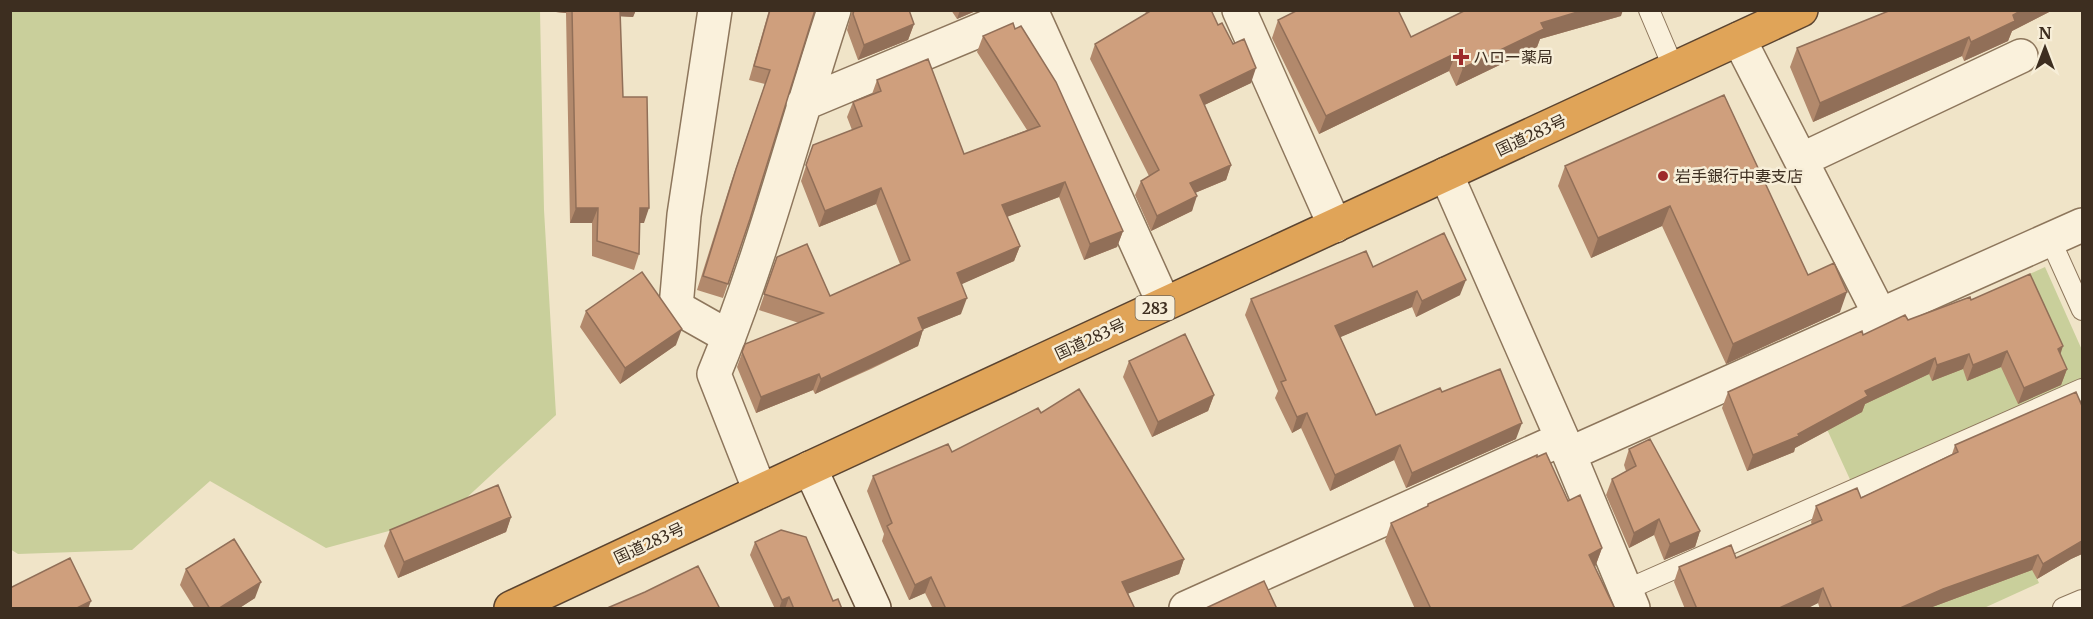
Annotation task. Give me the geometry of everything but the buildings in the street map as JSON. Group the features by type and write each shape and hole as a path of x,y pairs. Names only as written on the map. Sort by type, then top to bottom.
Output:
{"highway":[{"name":"国道283号","path":"511,609 760,491 1801,10"}],"street":[{"path":"715,10 684,215 675,307 729,337"},
{"path":"760,491 714,374 768,222 834,10"},
{"path":"803,104 1030,10 1164,304"},
{"path":"1239,10 1335,225"},
{"path":"1739,39 1880,315"},
{"path":"1801,160 2021,56"},
{"path":"1446,174 1630,599"},
{"path":"1186,609 1565,446 1880,315 2082,225"},
{"path":"810,468 874,609"}],"lane":[{"path":"1649,10 1674,69"},
{"path":"2050,239 2082,310"},
{"path":"1630,599 2082,389"},
{"path":"2063,609 2082,600"}],"green space":[{"path":"10,11 540,11 544,210 556,415 448,515 326,548 210,481 132,550 18,554 10,549"},
{"path":"2045,267 2082,350 2082,384 1971,435 2039,583 1984,608 1909,608 1803,377"}],"place":[{"name":"ハロー薬局","path":"1461,57"},
{"name":"岩手銀行中妻支店","path":"1663,176"}]}
